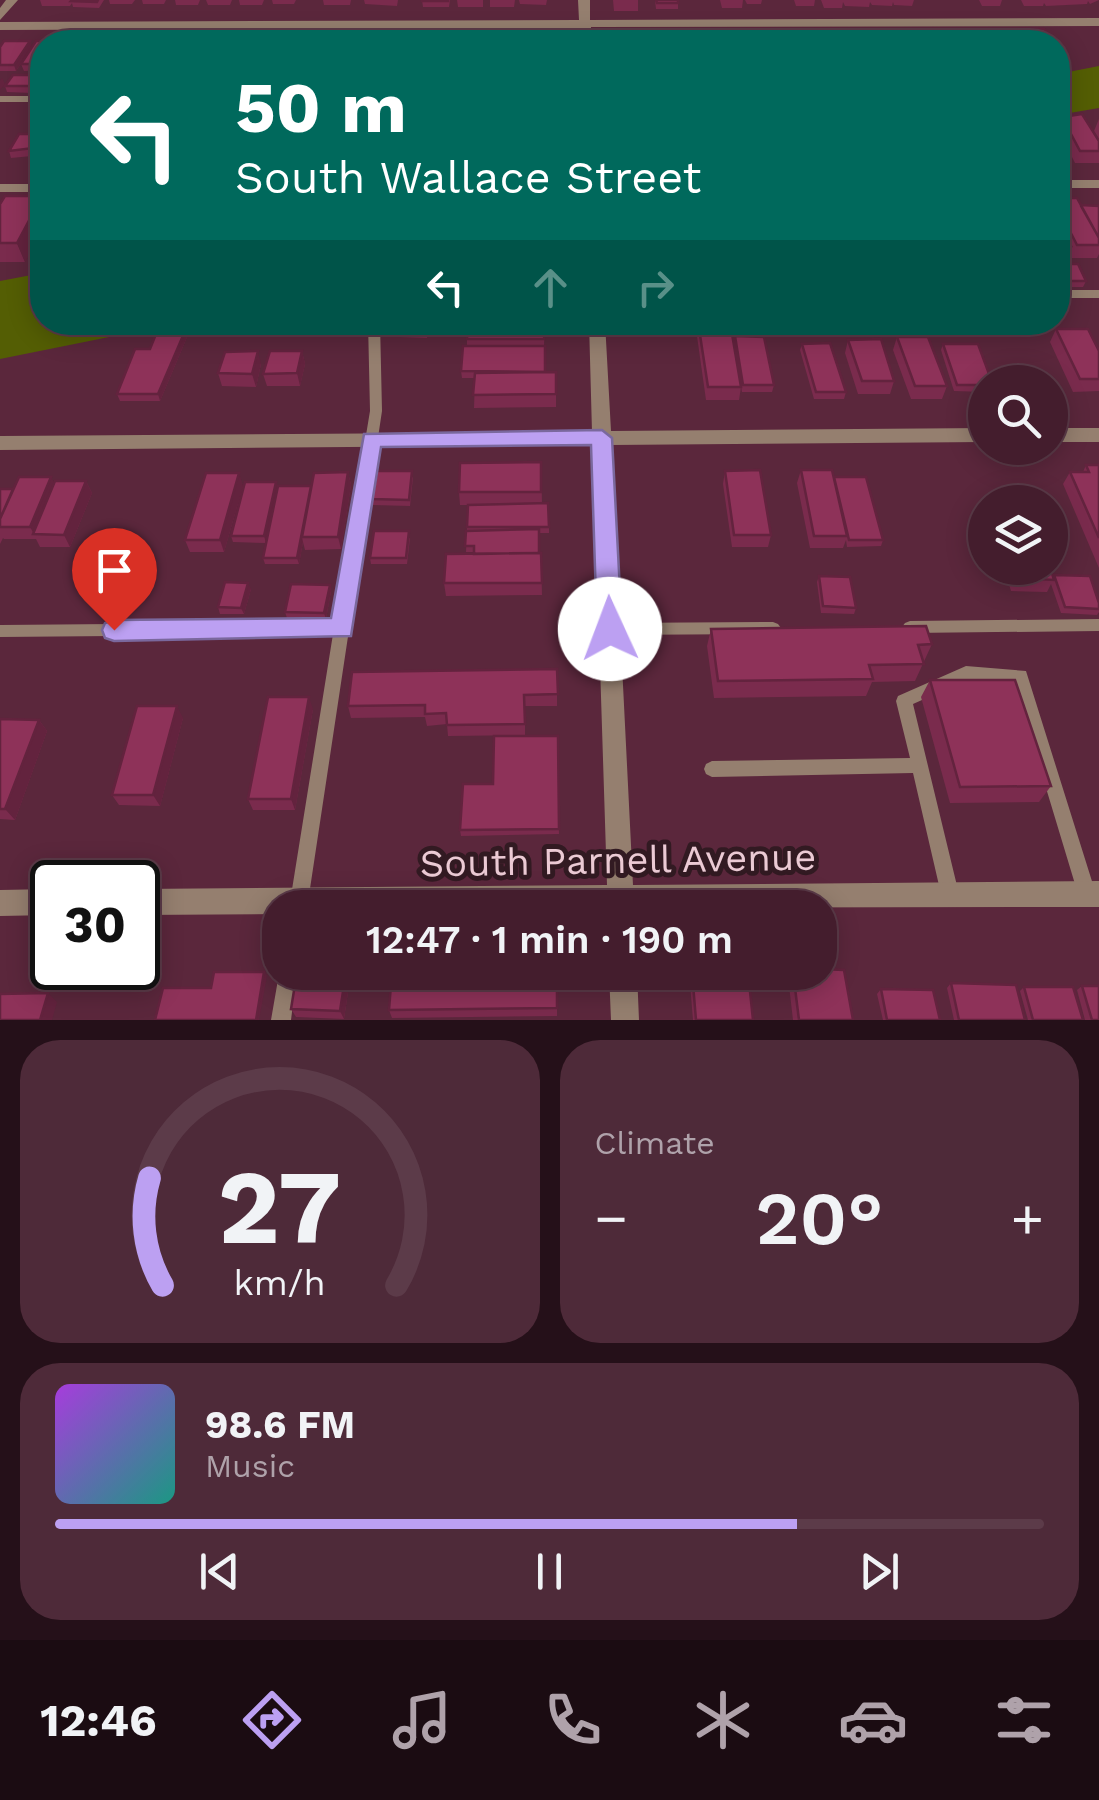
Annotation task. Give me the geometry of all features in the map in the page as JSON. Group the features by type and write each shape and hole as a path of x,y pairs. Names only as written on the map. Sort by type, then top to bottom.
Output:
{"street":[{"path":"0,16 12,0"},
{"path":"584,0 585,30"},
{"path":"0,26 1099,22"},
{"path":"1070,184 1099,184"},
{"path":"0,188 30,188"},
{"path":"598,335 620,890"},
{"path":"1068,435 1099,435"},
{"path":"0,443 968,436"},
{"name":"South Parnell Avenue","path":"837,897 1093,894"},
{"path":"0,903 30,902"},
{"name":"South Parnell Avenue","path":"160,902 262,904"},
{"path":"624,990 625,1020"}],"lane":[{"path":"0,99 30,99"},
{"path":"1070,294 1099,294"},
{"path":"301,890 376,411 374,335"},
{"path":"900,627 1099,625"},
{"path":"0,631 342,628"},
{"path":"610,629 800,628"},
{"path":"950,894 904,701 966,673 1020,676 1093,894"},
{"path":"712,769 920,765"},
{"path":"281,1020 285,990"}],"green space":[{"path":"1099,66 1099,108 1070,113 1070,72"},
{"path":"30,275 30,335 119,335 0,359 0,281"}],"building":[{"path":"656,0 678,0 678,3 657,3"},
{"path":"4,41 30,41 14,65 0,65"},
{"path":"13,75 30,75 30,86 5,86"},
{"path":"1082,114 1099,141 1099,151 1080,151 1070,132 1070,116"},
{"path":"19,134 30,134 30,148 9,151"},
{"path":"5,196 30,196 30,219 17,243 0,243 0,204"},
{"path":"1070,198 1077,198 1099,238 1099,245 1077,245 1070,231"},
{"path":"1081,206 1099,206 1099,238"},
{"path":"1070,264 1078,264 1086,281 1070,281"},
{"path":"1070,329 1088,329 1099,351 1099,379 1080,379 1059,335 1070,335"},
{"path":"156,335 183,335 158,394 117,394 135,349 150,349"},
{"path":"467,335 544,335 544,339 467,339"},
{"path":"700,335 732,335 741,387 708,387"},
{"path":"735,336 764,337 774,385 743,385"},
{"path":"897,337 928,337 947,386 915,386"},
{"path":"881,339 894,381 862,381 848,340"},
{"path":"830,343 846,392 816,392 802,344"},
{"path":"943,344 978,344 986,365 968,365 968,385 957,385"},
{"path":"463,346 545,346 545,372 461,371"},
{"path":"258,351 252,374 218,373 225,352"},
{"path":"270,351 302,351 297,373 263,374"},
{"path":"556,372 556,394 473,395 475,373"},
{"path":"541,462 541,492 459,492 460,463"},
{"path":"1086,465 1099,465 1099,538 1070,472 1089,472"},
{"path":"760,470 771,535 734,535 725,471"},
{"path":"801,470 832,470 847,536 814,536"},
{"path":"377,471 412,471 409,500 372,499"},
{"path":"348,472 338,537 302,537 314,473"},
{"path":"206,473 239,473 220,540 185,540"},
{"path":"19,477 51,477 30,527 0,527 0,519"},
{"path":"834,477 866,477 883,540 849,540"},
{"path":"55,481 86,481 64,535 33,534"},
{"path":"245,482 276,482 264,536 231,536"},
{"path":"278,486 311,486 297,558 263,558"},
{"path":"0,489 13,489 0,519"},
{"path":"548,503 549,527 467,527 468,505"},
{"path":"539,529 539,553 474,554 474,546 465,546 466,531"},
{"path":"374,531 409,531 406,558 370,558"},
{"path":"541,553 542,583 444,583 446,554"},
{"path":"1068,575 1090,576 1099,609 1065,607 1057,585 1068,585"},
{"path":"819,576 850,577 856,608 823,606"},
{"path":"225,582 248,583 241,608 218,607"},
{"path":"291,584 330,585 324,613 285,612"},
{"path":"926,626 932,644 918,645 924,664 869,665 873,679 718,681 711,629"},
{"path":"557,669 558,694 524,695 525,724 447,725 446,713 425,714 425,705 348,706 352,672"},
{"path":"930,680 1015,680 1051,786 960,787"},
{"path":"268,697 309,697 291,799 248,799"},
{"path":"137,706 177,706 153,795 112,795"},
{"path":"0,719 39,720 5,809 0,809"},
{"path":"494,736 558,736 559,829 460,830 463,784 493,784"},
{"path":"837,970 844,970 853,1020 799,1020 795,990 837,990"},
{"path":"214,972 262,972 256,1020 155,1020 163,988 211,988"},
{"path":"951,983 1016,985 1025,1020 959,1020"},
{"path":"1082,986 1099,986 1099,1020 1092,1020"},
{"path":"1024,987 1073,987 1083,1020 1033,1020"},
{"path":"881,989 933,990 940,1020 887,1020"},
{"path":"294,990 343,990 340,1011 291,1009"},
{"path":"391,990 557,990 557,1008 389,1010"},
{"path":"694,990 750,990 753,1020 696,1020"},
{"path":"48,993 40,1020 0,1020 0,994"}],"route":[{"path":"114,630 342,628 372,440 602,438 610,629"}]}
